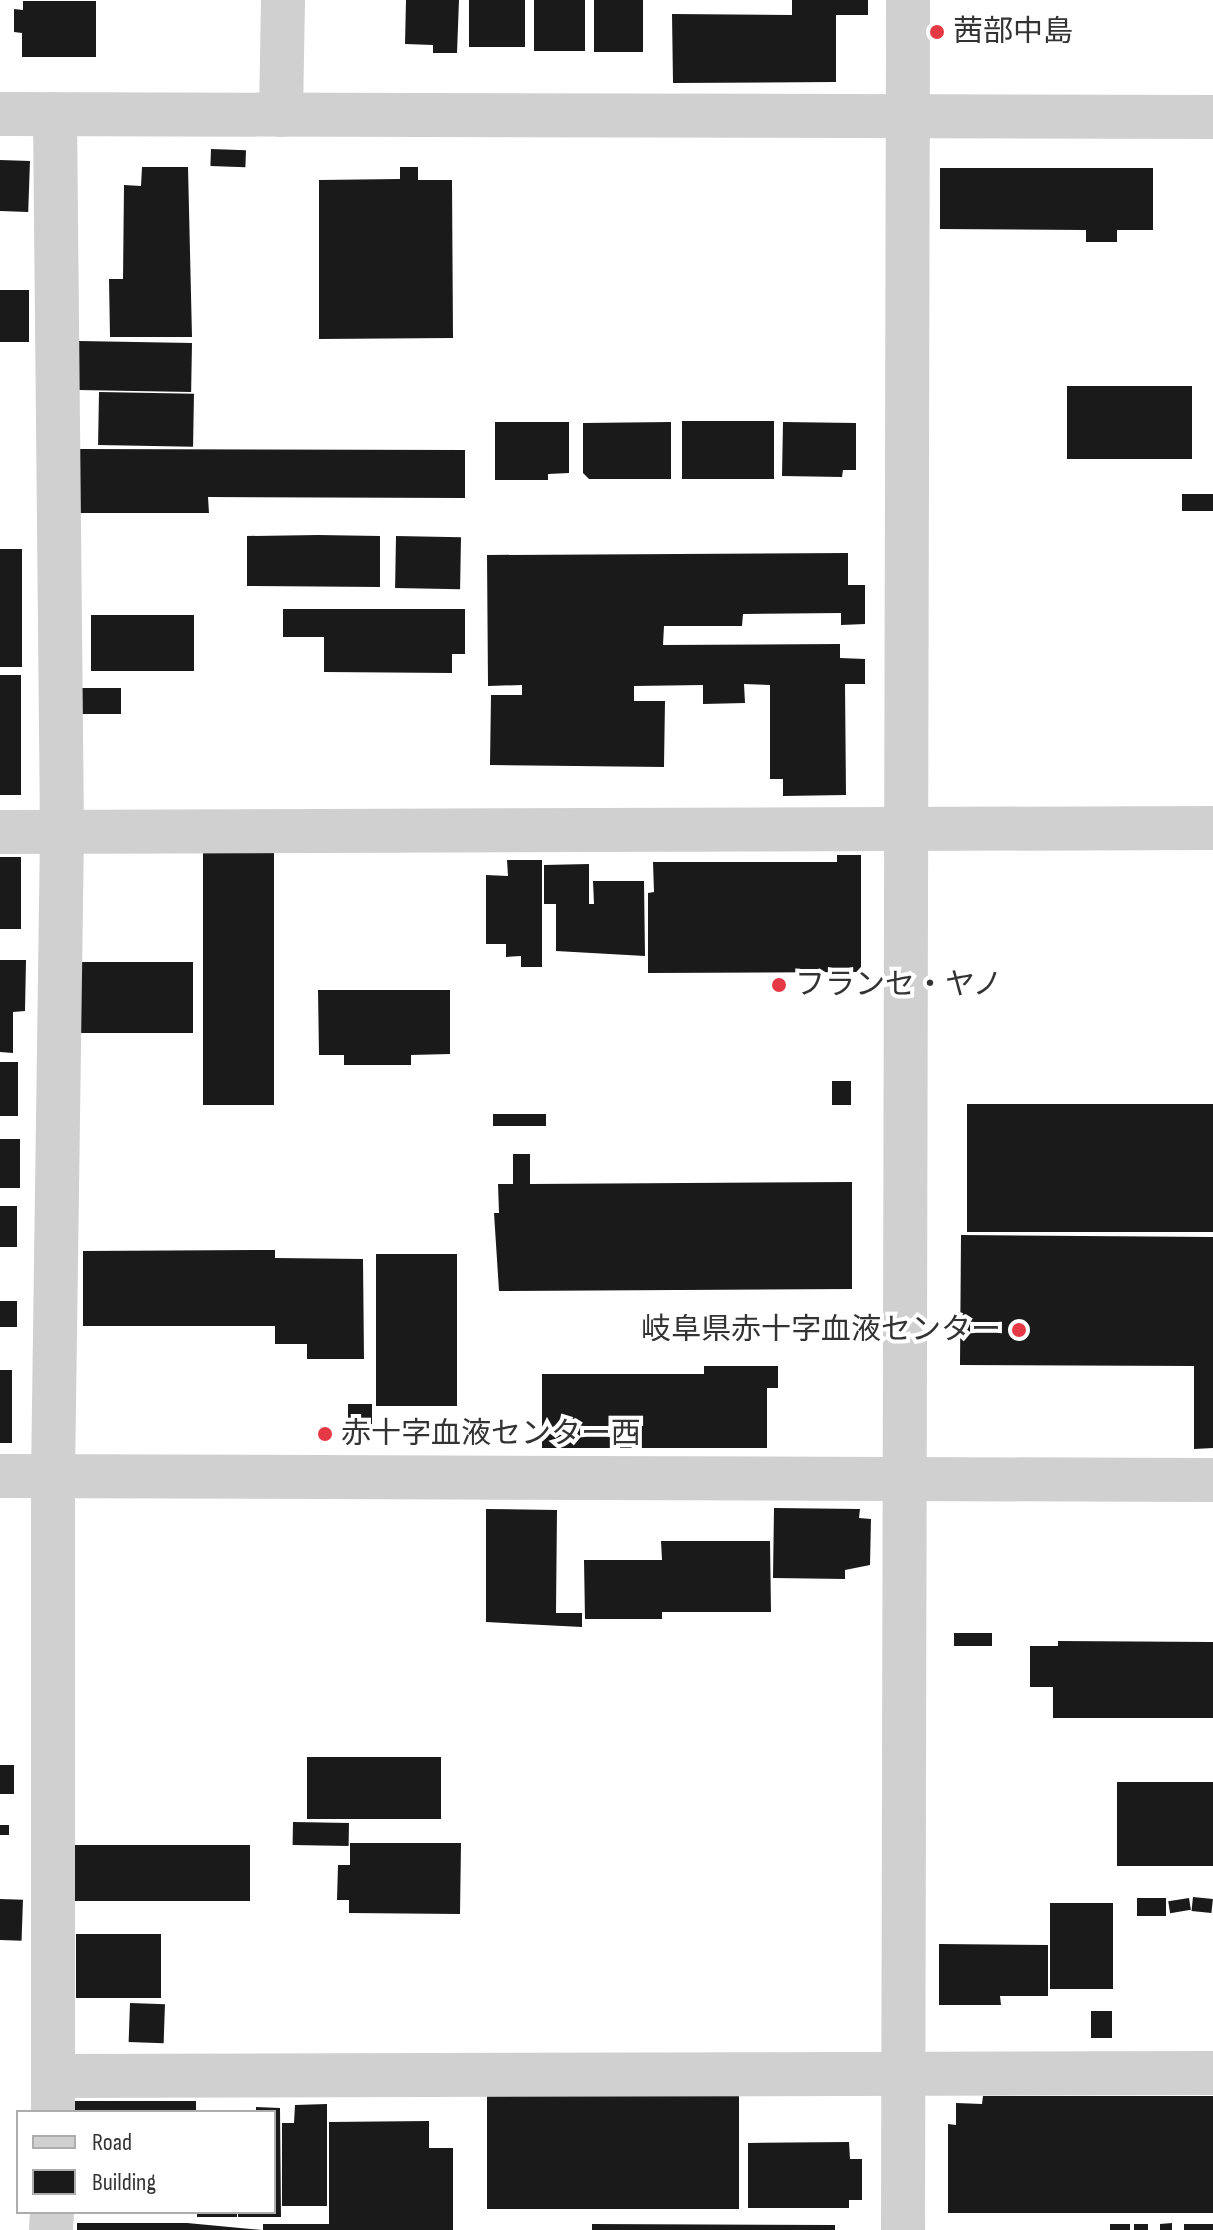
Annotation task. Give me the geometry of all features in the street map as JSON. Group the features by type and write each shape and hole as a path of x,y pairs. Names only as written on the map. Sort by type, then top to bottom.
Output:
{"street":[{"path":"281,115 283,0"},
{"path":"903,2230 908,0"},
{"path":"0,114 1213,117"},
{"path":"55,114 62,832 53,1477 53,2094 904,2073 1213,2073"},
{"path":"0,832 1213,828"},
{"path":"0,1476 1213,1480"}],"building":[{"path":"406,0 459,0 457,53 433,53 433,45 405,44"},
{"path":"469,0 525,0 525,47 469,47"},
{"path":"534,0 585,0 585,51 534,51"},
{"path":"594,0 643,0 643,52 594,52"},
{"path":"792,0 868,0 868,15 836,15 836,82 673,83 672,14 792,15"},
{"path":"23,1 96,1 96,57 22,57 22,33 14,32 14,9 23,10"},
{"path":"211,149 246,150 245,167 210,166"},
{"path":"0,160 30,161 28,212 0,211"},
{"path":"142,167 188,167 192,337 110,337 109,279 123,279 124,185 141,186"},
{"path":"400,167 418,167 418,180 452,180 453,338 319,339 319,180 400,179"},
{"path":"940,168 1153,168 1153,230 1117,230 1117,242 1086,242 1086,230 940,229"},
{"path":"0,290 29,290 29,342 0,342"},
{"path":"79,341 192,343 191,392 78,390"},
{"path":"1067,386 1192,386 1192,459 1067,459"},
{"path":"99,392 194,394 193,447 98,445"},
{"path":"682,421 774,421 774,479 682,479"},
{"path":"495,422 569,422 569,473 548,474 548,480 495,480"},
{"path":"671,422 671,479 589,479 583,473 583,423"},
{"path":"783,422 856,423 856,470 843,470 842,477 782,476"},
{"path":"78,449 465,450 465,498 208,497 209,513 78,513"},
{"path":"1182,494 1213,494 1213,511 1182,511"},
{"path":"247,536 380,536 380,587 247,586"},
{"path":"396,536 461,537 460,589 395,588"},
{"path":"0,549 22,549 22,667 0,667"},
{"path":"848,553 848,585 865,585 865,624 841,625 841,613 743,614 742,626 664,626 663,645 840,644 840,658 865,659 865,684 845,684 846,795 783,796 783,779 770,779 770,685 744,684 745,703 703,704 703,685 634,686 634,701 665,701 664,767 490,765 491,695 522,695 522,685 488,686 487,555"},
{"path":"283,609 465,609 465,654 452,654 452,673 324,672 324,637 283,637"},
{"path":"91,615 194,615 194,671 91,671"},
{"path":"0,675 21,675 21,795 0,795"},
{"path":"78,688 121,688 121,714 78,714"},
{"path":"203,849 274,849 274,1105 203,1105"},
{"path":"837,855 861,855 861,972 648,973 648,893 654,892 653,862 837,862"},
{"path":"0,857 21,857 21,929 0,929"},
{"path":"507,860 542,860 542,967 521,967 521,956 506,957 506,944 486,944 486,875 508,876"},
{"path":"589,864 589,904 594,904 593,881 644,881 645,956 556,951 556,904 544,904 544,865"},
{"path":"0,960 26,960 25,1011 13,1012 13,1053 0,1052"},
{"path":"77,962 193,962 193,1033 77,1033"},
{"path":"318,990 450,990 450,1054 411,1055 411,1065 344,1065 344,1055 319,1055"},
{"path":"0,1062 18,1062 18,1116 0,1116"},
{"path":"832,1081 851,1081 851,1105 832,1105"},
{"path":"967,1104 1213,1104 1213,1232 967,1232"},
{"path":"493,1114 546,1114 546,1126 493,1126"},
{"path":"0,1139 20,1139 20,1188 0,1188"},
{"path":"513,1154 530,1154 530,1184 852,1182 852,1289 499,1291 494,1213 499,1213 498,1184 513,1184"},
{"path":"0,1206 17,1206 17,1247 0,1247"},
{"path":"961,1235 1213,1237 1213,1448 1194,1449 1194,1366 960,1365"},
{"path":"275,1250 275,1258 363,1259 364,1359 307,1359 307,1344 275,1344 275,1326 83,1326 83,1251"},
{"path":"376,1254 457,1254 457,1406 376,1406"},
{"path":"0,1301 17,1301 17,1327 0,1327"},
{"path":"704,1366 778,1366 778,1388 767,1388 767,1448 542,1448 542,1374 704,1374"},
{"path":"0,1370 12,1370 12,1443 0,1443"},
{"path":"348,1404 372,1404 372,1442 348,1442"},
{"path":"774,1508 860,1509 859,1518 871,1519 870,1565 845,1570 845,1579 773,1578"},
{"path":"486,1509 557,1510 556,1613 582,1613 582,1627 486,1622"},
{"path":"661,1541 770,1541 771,1612 662,1612 662,1619 585,1619 584,1560 662,1560"},
{"path":"954,1633 992,1633 992,1646 954,1646"},
{"path":"1058,1641 1213,1642 1213,1718 1053,1718 1053,1687 1030,1687 1030,1646 1058,1646"},
{"path":"307,1757 441,1757 441,1819 307,1819"},
{"path":"0,1765 14,1765 14,1794 0,1794"},
{"path":"1117,1782 1213,1782 1213,1866 1117,1866"},
{"path":"293,1822 349,1823 349,1846 293,1845"},
{"path":"0,1825 9,1825 9,1835 0,1835"},
{"path":"350,1843 461,1843 460,1914 349,1913 349,1900 337,1900 338,1865 350,1865"},
{"path":"74,1845 250,1845 250,1901 74,1901"},
{"path":"1193,1897 1213,1899 1211,1913 1192,1911"},
{"path":"1137,1898 1166,1898 1166,1916 1137,1916"},
{"path":"1189,1898 1191,1910 1170,1913 1168,1901"},
{"path":"0,1899 23,1900 22,1941 0,1940"},
{"path":"1050,1903 1113,1903 1113,1989 1050,1989"},
{"path":"76,1934 161,1934 161,1998 76,1998"},
{"path":"939,1944 1048,1945 1048,1996 1000,1996 1001,2005 939,2005"},
{"path":"130,2003 165,2004 164,2043 129,2042"},
{"path":"1091,2011 1112,2011 1112,2038 1091,2038"},
{"path":"487,2095 739,2095 739,2209 487,2209"},
{"path":"983,2096 1213,2096 1213,2213 948,2213 948,2124 956,2125 956,2103 982,2104"},
{"path":"73,2101 196,2101 196,2110 73,2110"},
{"path":"327,2104 327,2206 282,2206 282,2123 294,2123 295,2105"},
{"path":"256,2107 280,2108 281,2217 238,2217 238,2214 276,2214 276,2110 256,2110"},
{"path":"429,2121 429,2148 453,2148 453,2230 263,2230 263,2224 329,2224 329,2122"},
{"path":"849,2142 850,2159 862,2159 862,2200 849,2200 849,2208 748,2208 748,2143"},
{"path":"197,2214 237,2214 237,2217 197,2217"},
{"path":"77,2223 187,2223 262,2230 77,2230"},
{"path":"1172,2223 1172,2230 1160,2230 1160,2224"},
{"path":"592,2224 835,2225 835,2230 592,2230"},
{"path":"1110,2224 1130,2224 1130,2230 1110,2230"},
{"path":"1134,2224 1148,2224 1148,2230 1134,2230"},
{"path":"1184,2224 1213,2224 1213,2230 1184,2230"}],"place":[{"name":"茜部中島","path":"937,32"},
{"name":"フランセ・ヤノ","path":"779,985"},
{"name":"岐阜県赤十字血液センター","path":"1019,1330"},
{"name":"赤十字血液センター西","path":"325,1434"}]}
